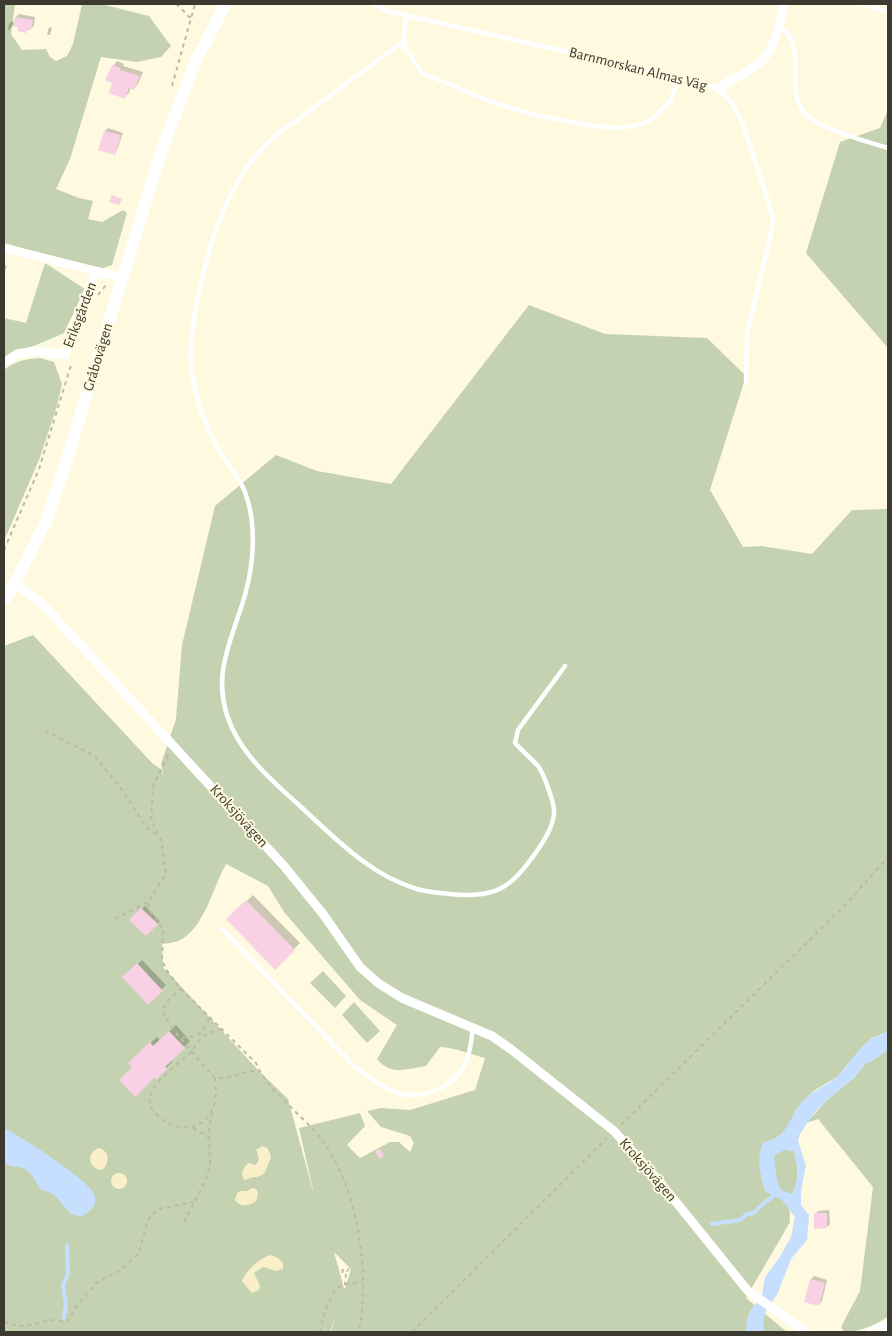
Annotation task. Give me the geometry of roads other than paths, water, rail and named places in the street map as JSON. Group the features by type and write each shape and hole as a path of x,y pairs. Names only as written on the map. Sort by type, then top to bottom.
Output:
{"main road":[{"name":"Gråbovägen","path":"4,600 15,583 46,521 70,450 161,152 196,60 226,4"},
{"name":"Gråbovägen","path":"178,108 234,4"}],"street":[{"path":"718,89 756,66 768,51 780,26 783,4"},
{"name":"Eriksgården","path":"4,248 122,278"},
{"name":"Eriksgården","path":"4,363 16,354 34,351 65,355 96,272"},
{"name":"Kroksjövägen","path":"15,583 33,596 51,613 284,866 323,914 360,967 378,983 402,998 492,1036 614,1132 659,1181 748,1291 806,1332"},
{"path":"870,1332 888,1325"}],"lane":[{"name":"Barnmorskan Almas Väg","path":"373,4 387,11 700,82 718,89 731,102 743,124 773,217 771,233 747,334 746,383"},
{"path":"862,4 888,12"},
{"path":"406,15 404,35 406,49 422,73 489,101 531,114 592,126 622,128 644,123 656,117 670,101 680,77"},
{"path":"780,26 791,38 796,50 795,84 804,112 815,121 833,129 888,148"},
{"path":"405,41 285,127 259,151 244,172 223,210 208,251 191,335 190,355 193,381 208,429 222,454 238,476 246,494 251,510 254,538 246,593 223,666 224,700 227,714 238,740 247,753 322,827 372,869 416,888 436,892 481,896 508,884 532,858 550,829 554,812 540,768 515,743 518,730 565,666"},
{"path":"222,929 354,1066 377,1083 397,1093 424,1094 450,1081 462,1070 469,1054 473,1028"}],"water":[{"path":"888,1031 888,1050 871,1062 866,1063 854,1078 829,1098 814,1113 800,1134 798,1141 806,1165 801,1191 801,1205 809,1215 807,1240 791,1259 777,1295 767,1308 763,1320 764,1332 746,1332 750,1311 762,1295 765,1277 791,1237 795,1217 782,1200 765,1191 759,1160 763,1142 779,1136 788,1126 804,1100 838,1076 866,1043","holes":["784,1150 794,1151 798,1173 792,1194 781,1190 777,1180 774,1156"]},
{"path":"4,1128 53,1158 89,1187 95,1198 94,1205 90,1211 80,1217 70,1213 53,1194 40,1189 28,1171 4,1163"}],"waterway":[{"path":"712,1224 740,1220 747,1214 754,1213 777,1193"},
{"path":"64,1318 66,1305 63,1285 68,1274 67,1245"}]}
